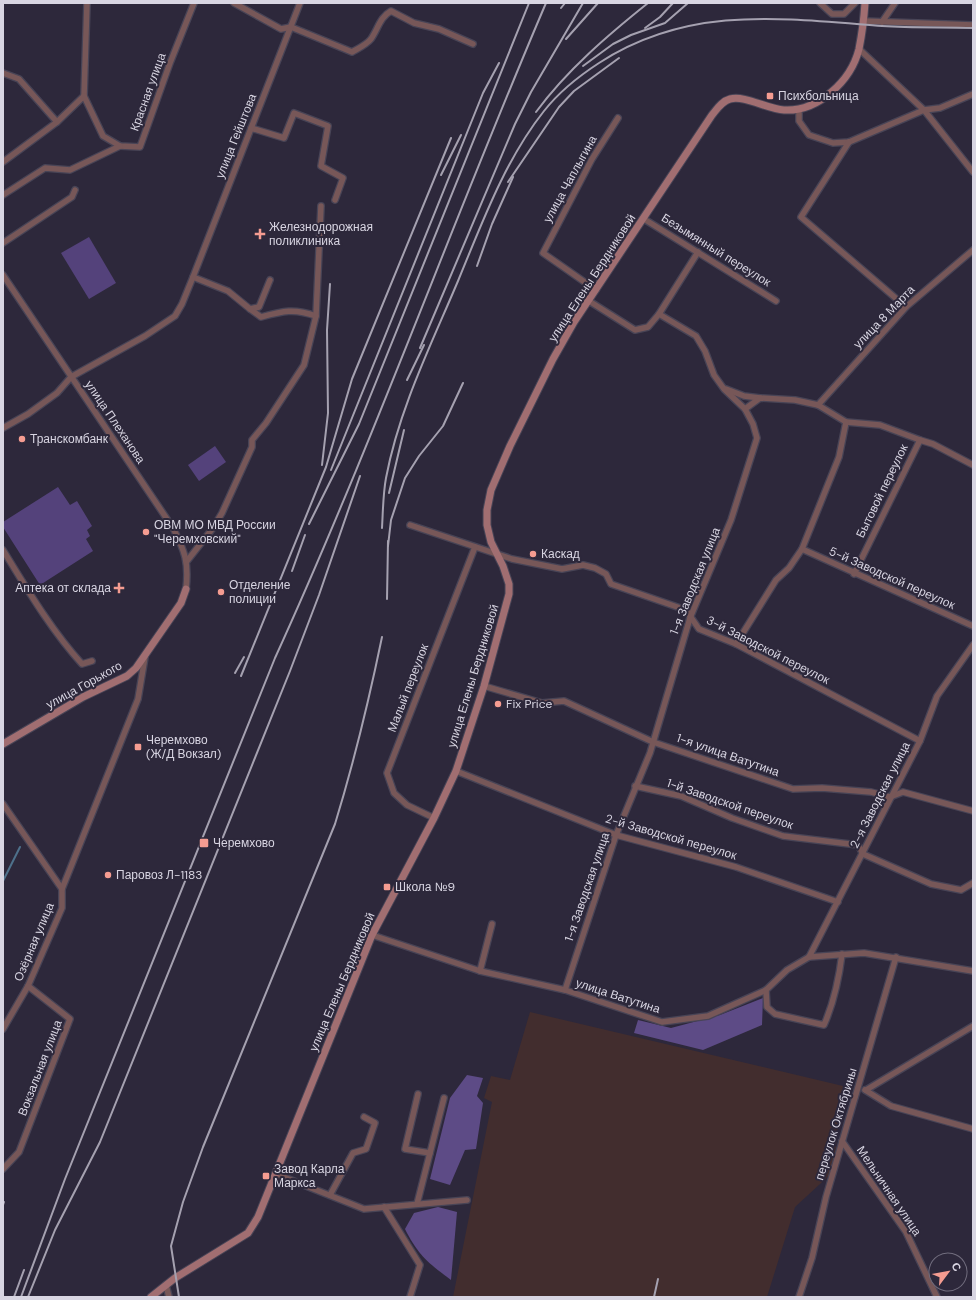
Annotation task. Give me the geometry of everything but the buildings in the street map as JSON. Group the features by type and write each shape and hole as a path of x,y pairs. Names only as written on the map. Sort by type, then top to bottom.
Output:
{"street":[{"path":"3,162 57,122 84,96 87,3"},
{"name":"Красная улица","path":"84,96 103,136 120,146 140,147 170,63 194,3"},
{"path":"234,3 281,29 291,27 352,52 364,46 371,39 384,14 391,11 414,23 439,29 473,44"},
{"name":"улица Гейштова","path":"72,377 145,336 175,316 182,304 193,277 300,3"},
{"path":"820,3 832,14 844,14 855,3"},
{"name":"улица Елены Бердниковой","path":"151,1297 166,1285 248,1233 258,1217 372,935 434,818 456,771 484,686 509,594 509,584 491,542 487,525 487,510 491,490 510,446 553,359 574,322 720,105 729,99 740,98 770,108 799,110 814,104 827,95 845,77 853,64 859,49 865,3"},
{"path":"882,22 895,3"},
{"path":"863,21 973,25"},
{"path":"859,49 924,110 973,172"},
{"path":"3,73 19,78 57,122"},
{"path":"799,110 799,121 809,135 833,143 849,142 924,110 940,108 973,94"},
{"path":"251,128 284,138 294,113 328,126 322,166 343,178 335,200"},
{"name":"улица Чаплыгина","path":"596,290 543,252 592,159 618,118"},
{"path":"849,142 801,218 906,307"},
{"path":"3,195 45,168 70,170 120,146"},
{"path":"3,243 72,197 75,190"},
{"path":"187,561 222,513 252,447 252,440 266,423 304,365 316,316 321,206"},
{"name":"Безымянный переулок","path":"644,219 776,301"},
{"name":"улица 8 Марта","path":"818,405 906,307 973,250"},
{"path":"589,301 635,330 648,327 659,314 698,252"},
{"name":"улица Плеханова","path":"3,275 173,528 183,547 187,561 186,589"},
{"path":"193,277 228,292 261,317 288,310 302,311 316,316"},
{"path":"250,309 259,308 270,280"},
{"name":"1-я Заводская улица","path":"565,990 616,835 653,742 690,618 731,520 756,438 754,424 745,409 724,389 714,375 705,351 696,336 659,314"},
{"path":"3,428 36,409 57,393 72,377"},
{"path":"724,389 744,396 795,400 818,405 846,422 880,425 933,444 973,465"},
{"path":"745,409 760,398"},
{"path":"736,644 776,580 789,568 802,549 839,457 846,422"},
{"name":"Бытовой переулок","path":"854,574 920,440"},
{"name":"3-й Заводской переулок","path":"410,526 497,554 562,569 583,565 595,568 606,574 610,584 686,610 690,618 699,629 736,644 920,741"},
{"name":"Малый переулок","path":"434,818 407,805 394,793 387,774 475,547"},
{"name":"5-й Заводской переулок","path":"802,549 854,574 973,626"},
{"path":"3,550 42,611 82,664 92,661"},
{"name":"улица Горького","path":"4,743 83,697 127,676 145,657 181,603 186,589"},
{"name":"2-я Заводская улица","path":"809,957 863,854 890,796 920,741 937,696 973,645"},
{"path":"62,890 138,699 145,657"},
{"name":"1-я улица Ватутина","path":"484,686 542,703 564,701 653,742 793,789 822,788 871,792 890,796 903,792 973,811"},
{"name":"2-й Заводской переулок","path":"456,771 616,835 736,867 838,902"},
{"name":"1-й Заводской переулок","path":"635,786 680,796 732,818 784,836 858,845 863,854 931,884 961,890 973,883"},
{"name":"Озёрная улица","path":"3,804 62,890 63,906 28,986 3,1030"},
{"path":"480,971 492,924"},
{"name":"улица Ватутина","path":"372,935 480,971 565,990 662,1022 708,1016 766,990 787,970 809,957 864,953 896,957 973,971"},
{"path":"766,990 767,1007 775,1014 824,1025 832,1007 838,983 842,954"},
{"name":"переулок Октябрины","path":"799,1297 812,1258 826,1197 896,957"},
{"name":"Вокзальная улица","path":"3,1169 19,1152 70,1019 28,986"},
{"path":"866,1090 973,1026"},
{"path":"858,1089 866,1090 891,1106 973,1128"},
{"path":"418,1094 405,1149 430,1153"},
{"path":"417,1204 444,1098"},
{"path":"330,1195 353,1153 366,1149 375,1122 364,1117"},
{"name":"Мельничная улица","path":"842,1141 906,1232 937,1297"},
{"path":"276,1174 364,1209 467,1200"},
{"path":"384,1207 420,1265 410,1297"},
{"path":"166,1285 169,1297"}],"shaded area":[{"path":"89,237 116,283 89,299 61,253"},
{"path":"215,446 226,462 199,481 188,465"},
{"path":"58,487 70,505 77,501 92,526 87,530 90,536 86,539 93,551 40,585 3,527 3,522"},
{"path":"763,998 762,1025 703,1050 634,1033 638,1020 671,1028 720,1015"},
{"path":"530,1012 843,1086 833,1172 795,1207 767,1297 453,1297 492,1102 484,1098 491,1076 510,1080"},
{"path":"467,1075 483,1078 477,1096 483,1103 476,1149 465,1150 450,1185 430,1179 450,1098"},
{"path":"438,1207 457,1212 451,1280 424,1258 414,1246 405,1229 414,1213"}],"waterway":[{"path":"3,881 20,847"}],"railway":[{"path":"309,524 359,424 529,3"},
{"path":"21,1297 65,1179 275,658 346,495 478,167 546,3"},
{"path":"561,8 565,3"},
{"path":"420,348 515,124 531,92 583,3"},
{"path":"566,39 598,3"},
{"path":"536,112 575,67 648,3"},
{"path":"645,28 660,17 673,3"},
{"path":"583,66 613,44 631,35 665,23 688,3"},
{"path":"382,528 385,484 392,452 407,402 485,215 517,150 530,130 556,97 584,73 633,44 667,32 701,24 736,20 772,19 808,20 893,27 973,28"},
{"path":"508,182 559,107 574,91 619,58"},
{"path":"331,470 483,93 499,63"},
{"path":"441,175 461,135"},
{"path":"241,676 326,467 352,379 451,138"},
{"path":"477,266 492,224 513,177"},
{"path":"322,465 328,413 327,330 330,284"},
{"path":"407,380 424,345"},
{"path":"388,546 391,520 405,478 419,456 443,426 463,383"},
{"path":"389,493 404,430"},
{"path":"28,1297 55,1230 100,1142 290,671 319,595 360,476"},
{"path":"292,571 305,535"},
{"path":"387,599 388,541"},
{"path":"179,1297 171,1246 183,1202 203,1147 335,824 361,731 382,637"},
{"path":"235,673 244,657"},
{"path":"14,1297 24,1270"},
{"path":"654,1297 658,1279"}],"place":[{"name":"Психбольница","path":"770,96"},
{"name":"Железнодорожная поликлиника","path":"260,234"},
{"name":"Транскомбанк","path":"22,439"},
{"name":"ОВМ МО МВД России \"Черемховский\"","path":"146,532"},
{"name":"Каскад","path":"533,554"},
{"name":"Аптека от склада","path":"119,588"},
{"name":"Отделение полиции","path":"221,592"},
{"name":"Fix Price","path":"498,704"},
{"name":"Черемхово (Ж/Д Вокзал)","path":"138,747"},
{"name":"Черемхово","path":"204,843"},
{"name":"Паровоз Л-1183","path":"108,875"},
{"name":"Школа №9","path":"387,887"},
{"name":"Завод Карла Маркса","path":"266,1176"}]}
